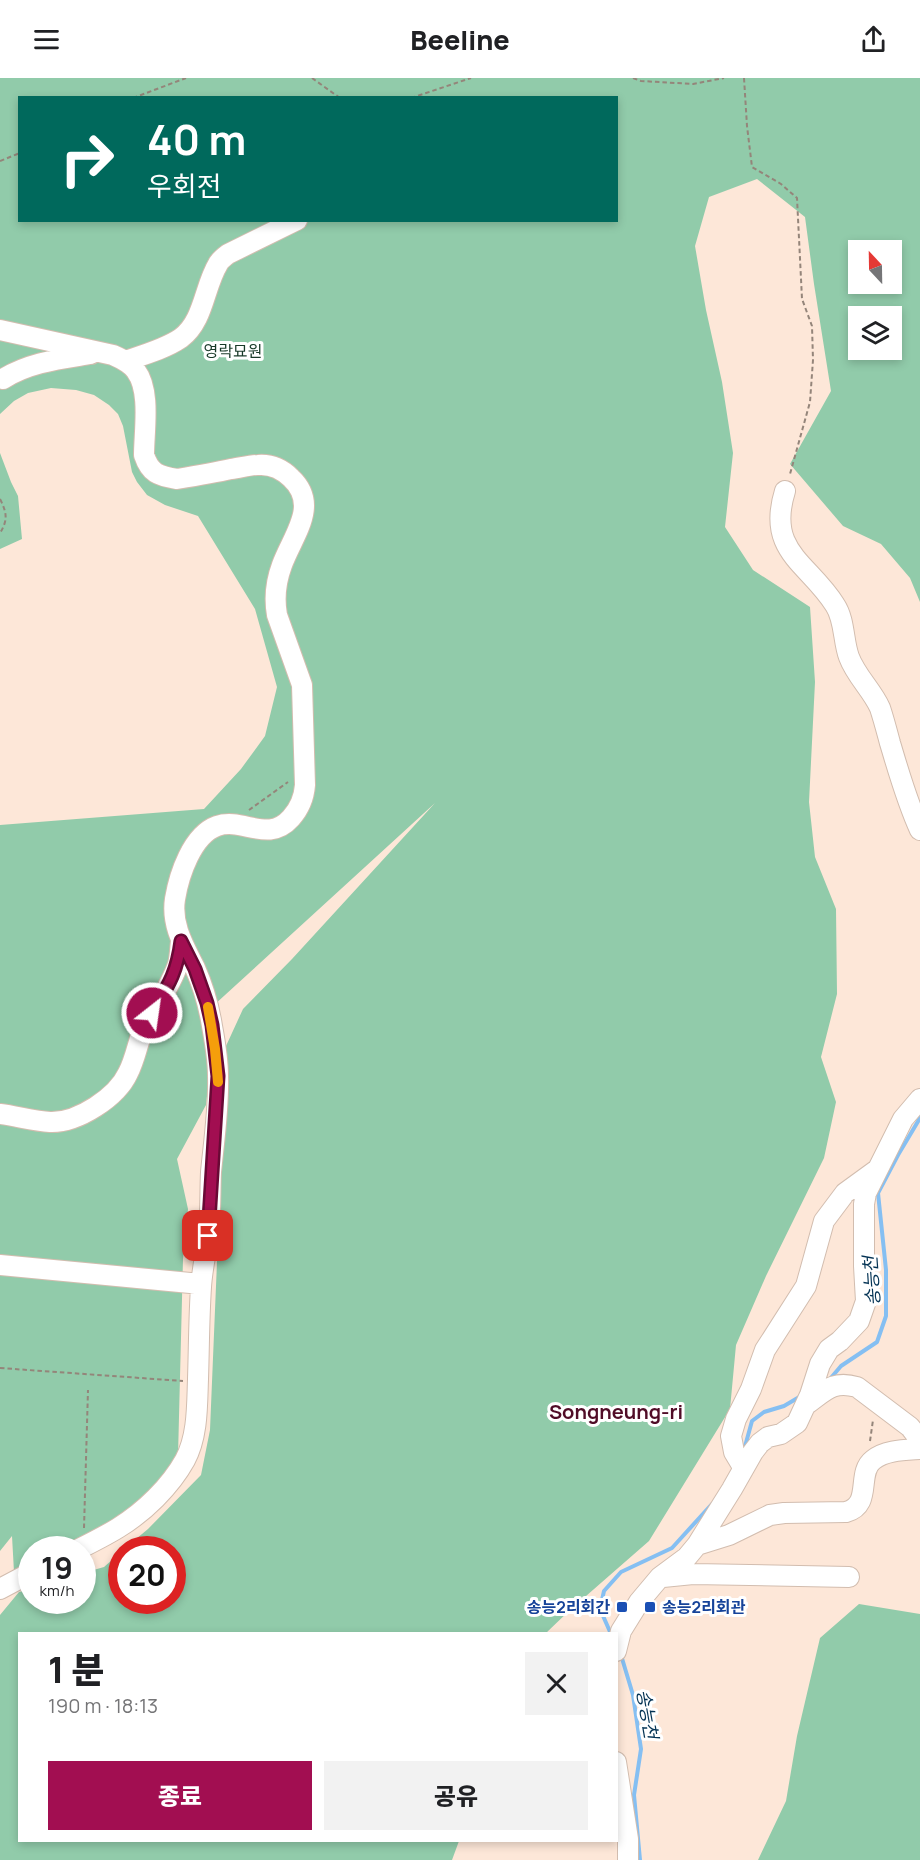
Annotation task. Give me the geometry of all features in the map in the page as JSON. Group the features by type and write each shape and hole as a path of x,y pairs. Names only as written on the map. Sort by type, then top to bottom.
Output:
{"street":[{"path":"125,361 180,339 195,321 218,262 228,254 293,222"},
{"path":"0,330 103,352 125,361 135,369 142,381 144,393 144,455 152,471 163,477 177,478 257,465 271,465 283,470 302,491 305,503 303,516 281,566 275,603 277,615 302,685 304,796 300,806 286,824 276,828 263,830 228,824 217,826 207,832 193,847 175,901 176,927 207,1003 218,1076 209,1228 201,1284 197,1408 191,1446 164,1489 132,1518 96,1540"},
{"path":"3,379 11,373 43,362 103,352"},
{"path":"785,491 780,507 781,529 786,544 793,557 836,606 841,619 848,656 880,708 903,787 920,830"},
{"path":"0,1114 50,1122 62,1121 75,1118 105,1101 116,1091 130,1071 145,1027 173,975 178,963 181,941"},
{"path":"618,1644 621,1631 639,1602 660,1577 687,1557 697,1545 743,1467 760,1443 797,1424 820,1364 829,1349 859,1321 864,1312 867,1301 864,1266 866,1193 903,1119 920,1099"},
{"path":"743,1467 734,1452 731,1436 765,1350 806,1286 824,1221 845,1193 878,1169"},
{"path":"0,1265 201,1284"},
{"path":"808,1400 839,1384 857,1387 910,1427 920,1440"},
{"path":"697,1545 729,1535 770,1515 852,1510 859,1505 868,1465 874,1459 885,1454 920,1449"},
{"path":"660,1577 693,1574 849,1577"},
{"path":"0,1589 18,1579"},
{"path":"619,1802 628,1839 628,1860"}],"path":[{"path":"138,96 186,78"},
{"path":"312,78 337,96"},
{"path":"417,96 471,78"},
{"path":"633,78 641,81 693,84 724,78"},
{"path":"744,78 752,167 781,184 797,198 802,299 812,326 813,360 810,402 785,491"},
{"path":"0,161 18,154"},
{"path":"0,499 7,517 6,524 0,533"},
{"path":"245,813 289,781 305,765"},
{"path":"0,1368 198,1382"},
{"path":"82,1536 88,1390"},
{"path":"868,1465 875,1401"}],"green space":[{"name":"영락묘원","path":"0,78 920,78 920,602 910,578 881,544 843,526 790,464 831,391 805,217 757,179 709,197 695,246 722,382 733,453 725,527 753,570 810,607 815,682 809,802 815,857 836,909 837,994 821,1057 836,1102 824,1158 766,1276 736,1345 730,1409 649,1541 547,1632 18,1632 18,1842 459,1842 452,1860 0,1860 0,1615 18,1593 18,1614 96,1614 96,1569 108,1563 108,1614 186,1614 186,1536 140,1536 201,1475 210,1430 226,1046 243,1009 435,803 202,1016 210,1070 206,1105 177,1159 188,1209 183,1259 178,1456 157,1486 96,1534 92,1536 18,1536 18,1570 14,1572 12,1536 0,1551 0,825 204,809 241,769 265,736 277,687 255,609 198,516 165,505 147,495 137,482 132,472 123,426 118,414 94,395 76,390 51,388 28,393 14,401 0,414"},
{"path":"0,453 18,496 22,539 0,549"},
{"path":"859,1604 920,1614 920,1860 758,1860 786,1801 797,1736 820,1638"}],"waterway":[{"name":"송능천","path":"830,1379 841,1366 877,1342 886,1316 886,1270 878,1193 920,1118"},
{"name":"송능천","path":"744,1450 752,1421 764,1412 784,1406 801,1396"},
{"name":"송능천","path":"610,1632 600,1609 604,1591 621,1572 672,1548 712,1504"},
{"name":"송능천","path":"621,1655 633,1695 641,1749 634,1795 640,1860"}],"slow traffic":[{"path":"208,1007 218,1082"}],"place":[{"name":"송능2리회간","path":"622,1607"},
{"name":"송능2리회관","path":"650,1607"}],"district":[{"name":"Songneung-ri","path":"616,1411"}],"route":[{"path":"152,1013 178,963 181,941 195,969 207,1003 218,1076 208,1236"}]}
